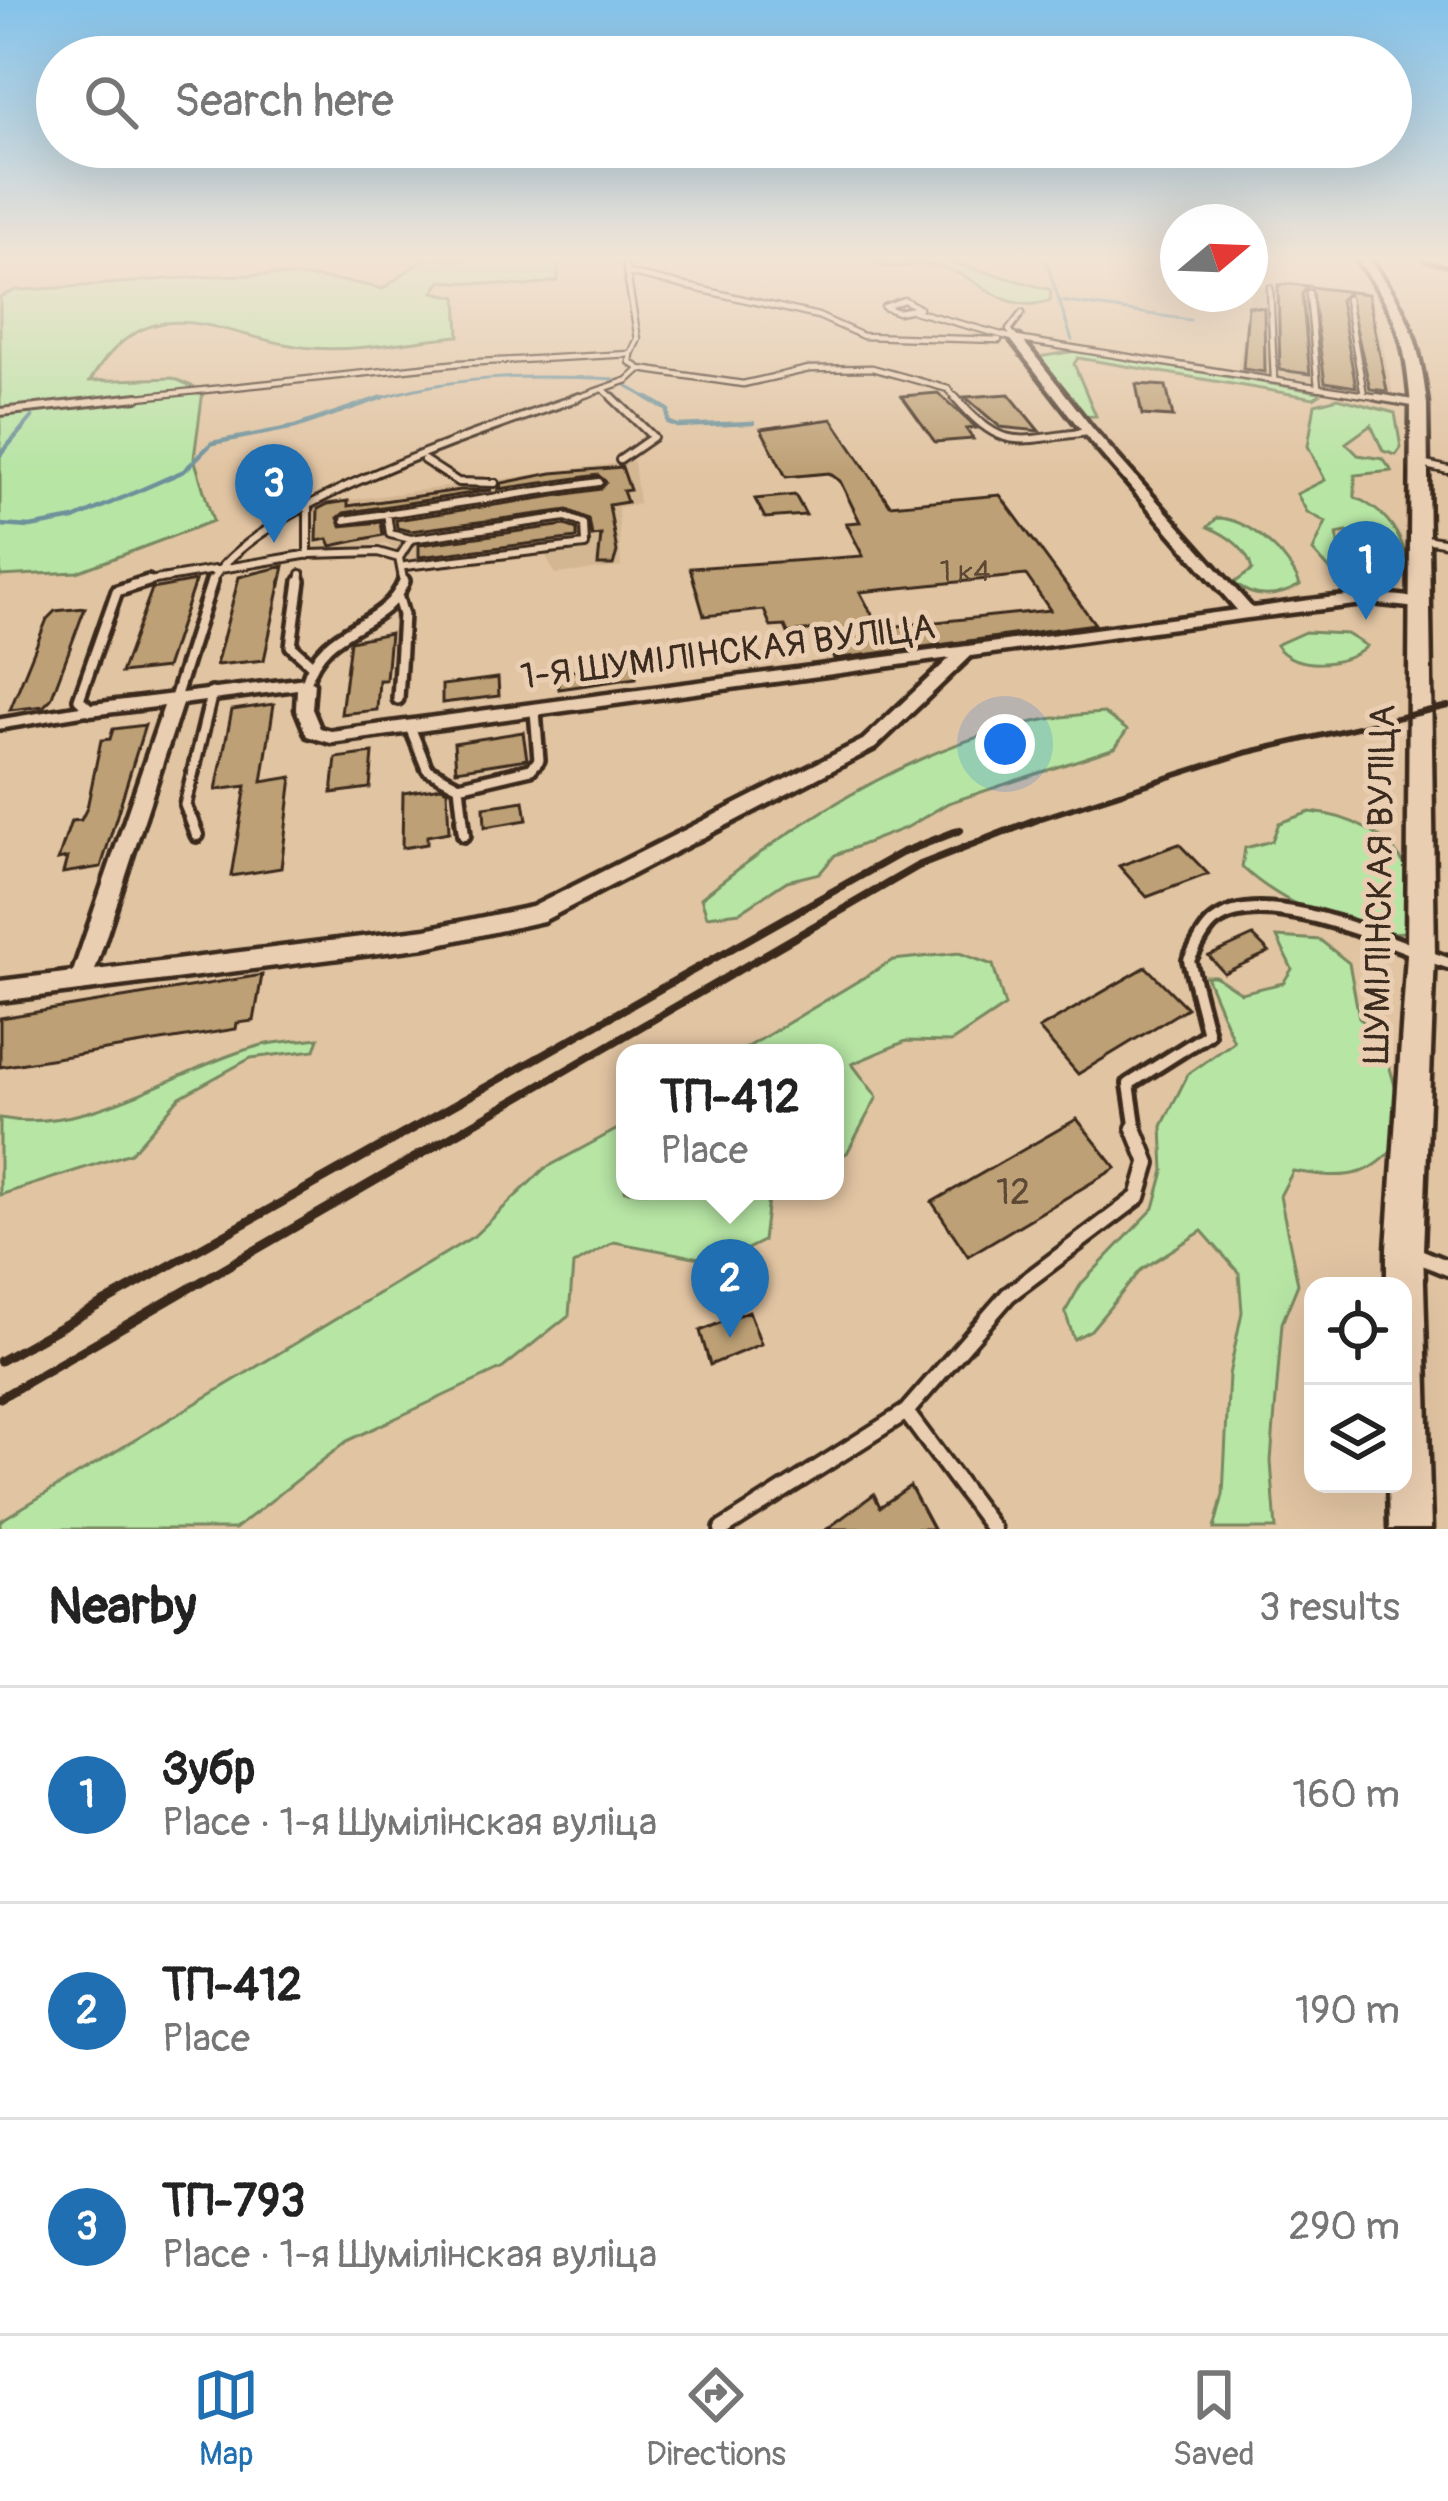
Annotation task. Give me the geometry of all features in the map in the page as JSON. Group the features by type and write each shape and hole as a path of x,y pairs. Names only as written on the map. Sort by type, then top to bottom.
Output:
{"main road":[{"name":"ШУМІЛІНСКАЯ ВУЛІЦА","path":"1409,328 1419,404 1416,463 1434,541 1418,603 1435,959 1405,1250 1410,1529"}],"street":[{"path":"1016,339 1089,432 1248,614"},
{"name":"1-Я ШУМІЛІНСКАЯ ВУЛІЦА","path":"306,683 304,709 313,732 331,737 1248,614 1371,599 1418,603"},
{"path":"0,991 426,938 536,915 869,744 964,655"},
{"path":"90,709 306,683"},
{"path":"81,980 175,698"}],"lane":[{"path":"636,328 630,362 640,369 743,384 809,369 872,368 948,389 985,433 1006,440 1089,432"},
{"path":"846,328 863,336 920,341 1016,339"},
{"path":"917,328 920,341"},
{"path":"943,328 956,342"},
{"path":"974,328 1419,404"},
{"path":"1011,328 1016,339"},
{"path":"1272,328 1274,379"},
{"path":"1312,328 1318,387"},
{"path":"1352,328 1364,395"},
{"path":"0,412 460,363 631,354"},
{"path":"175,698 216,572 231,553 308,506 603,389 640,369"},
{"path":"603,389 653,436 620,460"},
{"path":"424,460 458,482 495,483"},
{"path":"1416,463 1448,470"},
{"path":"345,520 599,482"},
{"path":"308,506 308,555"},
{"path":"90,709 79,699 117,591 308,555 369,549 402,562 566,549 587,540 584,524 566,517 411,539 390,534 387,513"},
{"path":"398,699 403,615 398,598 402,562 411,539"},
{"path":"301,574 291,646 311,664"},
{"path":"306,683 324,644 398,598"},
{"path":"197,835 185,805 212,693"},
{"path":"0,724 90,709"},
{"path":"410,728 427,770 459,786 531,769 539,760 535,711"},
{"path":"459,786 464,835"},
{"path":"722,1529 906,1412 1008,1295 1138,1196 1148,1163 1129,1114 1129,1084 1208,1034 1189,960 1215,921 1252,906 1315,919 1435,959"},
{"path":"1405,1250 1448,1268"},
{"path":"906,1412 993,1529"}],"shaded area":[{"path":"1244,328 1379,328 1394,398 1237,372"},
{"path":"634,461 639,504 618,507 621,567 555,574 546,556 425,570 386,544 311,550 313,505"}],"green space":[{"path":"0,328 148,328 114,349 90,381 173,378 203,391 194,458 213,521 77,572 0,576"},
{"path":"221,328 459,328 459,336 386,345 312,348"},
{"path":"1076,351 1320,394 1314,398 1078,358 1074,364 1096,416 1080,417 1035,364 1038,357"},
{"path":"1338,398 1395,413 1401,448 1396,455 1383,451 1371,425 1346,443 1358,455 1383,459 1392,471 1355,475 1355,497 1381,514 1398,535 1406,555 1395,568 1379,566 1347,532 1337,534 1343,573 1330,570 1313,551 1326,522 1307,512 1297,494 1325,480 1308,446 1315,404"},
{"path":"1217,518 1242,524 1266,541 1287,562 1300,585 1266,595 1234,583 1252,570 1236,544 1208,527"},
{"path":"1305,632 1347,634 1367,646 1347,658 1320,663 1294,659 1276,645"},
{"path":"1104,713 1127,730 1115,748 948,803 908,827 835,855 820,873 787,881 740,912 707,916 701,898 744,864 839,801 890,774 995,732"},
{"path":"1310,812 1366,829 1400,858 1410,877 1411,931 1368,930 1321,916 1277,894 1242,867 1245,848 1272,841 1279,823"},
{"path":"1277,937 1320,940 1349,963 1359,1017 1383,1043 1407,1129 1372,1167 1346,1175 1293,1171 1280,1196 1298,1284 1282,1323 1271,1461 1276,1529 1214,1529 1223,1495 1229,1375 1242,1312 1239,1273 1202,1231 1141,1270 1091,1330 1074,1339 1065,1312 1081,1284 1154,1208 1164,1171 1162,1126 1188,1074 1234,1042 1206,976 1215,976 1241,993 1283,983 1292,969"},
{"path":"959,953 993,965 1005,1006 951,1042 906,1041 852,1064 877,1097 844,1154 844,1044 753,1044 893,960"},
{"path":"319,1038 315,1050 251,1058 180,1097 131,1153 0,1195 0,1118 33,1121 98,1109 255,1047"},
{"path":"616,1130 616,1200 768,1200 763,1241 721,1262 614,1242 573,1265 569,1315 503,1368 347,1441 235,1529 0,1529 0,1521 474,1236 544,1169"}],"building":[{"path":"1246,328 1264,328 1265,372 1243,369"},
{"path":"1279,328 1305,328 1310,374 1280,370"},
{"path":"1317,328 1345,328 1356,387 1325,382"},
{"path":"1356,328 1375,328 1387,391 1370,389"},
{"path":"1136,384 1166,386 1173,417 1142,415"},
{"path":"938,393 976,428 966,429 973,439 935,442 902,396"},
{"path":"1009,394 1039,431 1000,427 965,397"},
{"path":"832,419 890,505 1000,495 1095,624 834,659 820,629 788,633 785,626 771,627 764,610 704,616 690,568 863,556 846,523 860,522 840,481 829,473 786,477 761,429","holes":["1026,575 1050,610 879,628 860,592"]},
{"path":"622,467 630,490 623,491 627,502 609,505 617,552 613,565 598,565 601,535 592,536 589,519 568,510 411,531 397,528 396,520 600,489 606,482 598,475 499,489 502,483"},
{"path":"492,490 344,513 338,518 341,526 381,522 383,535 331,546 328,539 317,541 318,509 328,504 348,501 348,506"},
{"path":"795,495 806,515 765,518 755,499"},
{"path":"565,525 577,529 577,538 419,557 419,545"},
{"path":"284,566 264,660 216,665 239,577"},
{"path":"195,581 166,668 121,673 152,589"},
{"path":"85,608 51,699 44,706 10,710 47,619 55,611"},
{"path":"390,633 386,680 379,680 377,710 341,714 350,641"},
{"path":"634,662 636,678 559,689 556,673"},
{"path":"498,678 499,696 442,703 442,685"},
{"path":"274,704 262,782 292,777 281,868 231,876 246,786 216,790 232,710"},
{"path":"145,725 101,867 63,873 67,858 58,860 71,821 81,820 87,808 101,740 110,739 113,729"},
{"path":"523,732 527,759 456,770 454,743"},
{"path":"373,753 370,788 332,793 336,758"},
{"path":"447,790 449,832 427,836 427,844 402,848 403,793"},
{"path":"524,801 527,820 485,827 484,807"},
{"path":"1179,844 1208,874 1147,897 1119,866"},
{"path":"1253,936 1269,952 1224,973 1209,956"},
{"path":"1146,967 1187,1008 1078,1074 1039,1029"},
{"path":"262,975 254,1021 237,1023 236,1029 0,1067 0,1018"},
{"path":"1077,1119 1116,1168 968,1256 932,1202"},
{"path":"749,1311 761,1344 710,1365 700,1331"},
{"path":"910,1486 933,1529 827,1529 874,1494 880,1507"}],"waterway":[{"path":"1068,328 1072,340"},
{"path":"375,400 433,386 493,379 614,379"},
{"path":"627,386 651,400"},
{"path":"0,525 30,527 74,519 184,471 212,443 295,427 383,397"},
{"path":"646,397 668,410 668,422 678,426 753,423"},
{"path":"0,455 32,417"}],"railway":[{"path":"1036,820 1245,753 1448,706"},
{"path":"461,1131 918,866 1036,820"},
{"path":"1029,822 1036,820"},
{"path":"408,1131 901,853 960,830"},
{"path":"0,1361 414,1128"},
{"path":"0,1398 466,1128"}],"place":[{"name":"ТП-793","path":"274,543"},
{"name":"Зубр","path":"1366,620"},
{"name":"ТП-412","path":"730,1338"}]}
